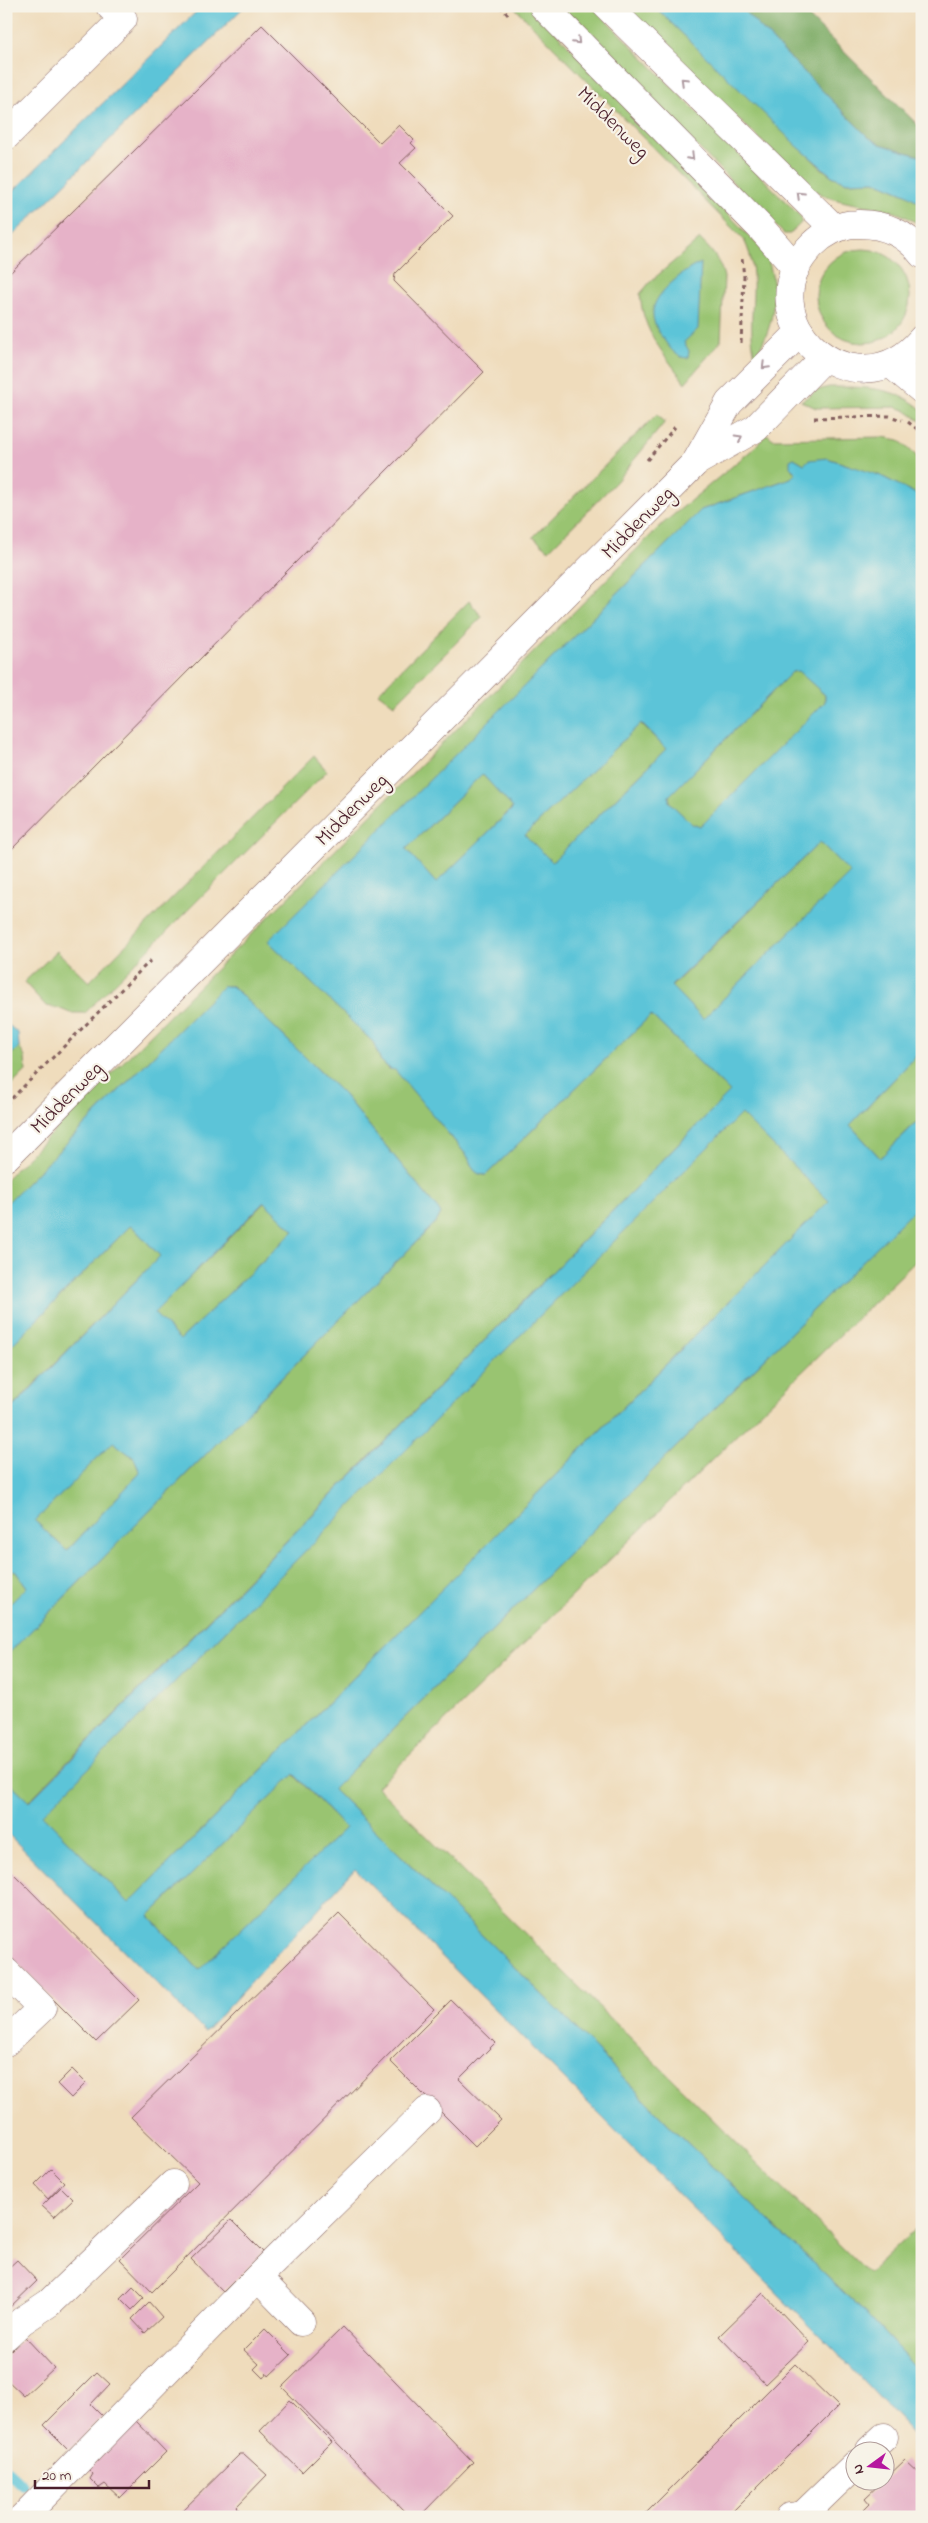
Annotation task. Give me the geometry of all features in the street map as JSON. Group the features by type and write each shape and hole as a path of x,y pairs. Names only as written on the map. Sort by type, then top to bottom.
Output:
{"street":[{"path":"6,136 123,19 110,6"},
{"name":"Middenweg","path":"543,6 760,227 796,268"},
{"path":"607,6 835,229"},
{"path":"922,254 907,238 891,229 872,224 853,224 835,229 818,238 805,252 796,268 790,300 793,317 806,342 824,358 840,365 857,369 891,364 904,357 922,339"},
{"name":"Middenweg","path":"6,1157 696,462 729,403 800,332"},
{"name":"Middenweg","path":"696,462 756,428 824,358"},
{"path":"891,364 922,390"},
{"path":"6,1972 42,2008 6,2042"},
{"path":"23,2517 258,2278 427,2111"},
{"path":"6,2336 22,2321 49,2303 172,2184"},
{"path":"258,2278 301,2322"},
{"path":"789,2517 803,2515 846,2474"}],"path":[{"path":"500,6 515,22"},
{"path":"739,252 743,262 744,277 741,345"}],"green space":[{"path":"513,6 531,6 766,254 773,280 773,306 767,332 755,356 752,342 752,268 750,254 744,240"},
{"path":"558,6 592,6 801,217 801,223 790,234 784,234"},
{"path":"620,6 654,6 820,167 832,176 847,182 875,181 906,194 922,204 922,227 895,212 840,201 812,189"},
{"path":"739,6 798,6 922,129 922,157 880,144 868,137"},
{"path":"700,239 715,256 724,277 721,341 685,383 655,342 645,320 640,294 651,281"},
{"path":"863,249 881,253 896,263 906,278 910,296 906,314 896,329 881,339 863,343 845,339 830,329 820,314 816,296 820,278 830,263 845,253"},
{"path":"829,387 866,388 901,396 922,410 922,422 905,410 895,407 816,408 801,401 818,390"},
{"path":"657,414 665,422 616,482 549,550 533,537"},
{"path":"767,434 773,439 883,437 899,440 922,461 922,497 881,476 827,458 804,464 794,458 792,470 796,473 791,478 701,510 269,941 373,1042 381,1061 389,1069 395,1069 468,1157 474,1170 482,1175 486,1175 651,1015 730,1092 28,1802 6,1780 6,1656 437,1221 441,1213 343,1094 232,986 223,986 6,1204 6,1179 660,526 753,449"},
{"path":"469,601 482,617 394,705 378,693"},
{"path":"799,671 825,695 825,702 700,827 692,825 669,802 669,796 792,672"},
{"path":"640,723 666,749 552,862 524,836"},
{"path":"314,756 327,771 85,1013 70,1013 46,1006 24,982 57,951 89,982"},
{"path":"482,774 513,807 436,884 406,849"},
{"path":"820,842 851,873 703,1019 671,987"},
{"path":"19,1047 25,1057 26,1071 6,1091 6,1060"},
{"path":"922,1050 922,1117 880,1158 850,1125"},
{"path":"741,1113 829,1201 129,1903 42,1815"},
{"path":"265,1202 294,1231 180,1340 154,1313"},
{"path":"922,1202 922,1255 377,1787 868,2273 922,2223 922,2374 869,2317 674,2130 563,2015 333,1789"},
{"path":"131,1225 160,1256 10,1409 6,1405 6,1351"},
{"path":"113,1441 134,1458 140,1473 67,1551 35,1521"},
{"path":"6,1568 16,1572 27,1587 6,1608"},
{"path":"293,1774 346,1828 199,1970 149,1916"}],"water":[{"path":"202,6 245,6 6,242 6,198"},
{"path":"654,6 739,6 868,137 880,144 922,157 922,204 906,194 875,181 847,182 832,176 796,145"},
{"path":"701,263 698,329 684,342 689,351 688,358 684,358 673,352 661,335 654,321 654,307 656,301 668,286 683,273"},
{"path":"794,458 804,464 809,460 827,458 881,476 922,497 922,1050 850,1125 880,1158 922,1117 922,1202 333,1789 563,2015 674,2130 869,2317 922,2374 922,2443 836,2352 355,1869 205,2032 6,1832 6,1780 29,1802 730,1092 651,1015 486,1175 482,1175 474,1170 468,1157 395,1070 390,1069 381,1061 373,1042 268,941 701,510 791,478 796,473 790,467 790,460","holes":["798,671 825,695 825,702 700,827 692,824 669,802 669,796 792,672","641,723 666,749 552,862 525,835","482,774 513,808 436,883 406,849","820,842 850,873 703,1019 671,986","741,1114 829,1201 129,1903 42,1815","294,1774 345,1828 199,1970 149,1916"]},
{"path":"223,986 232,986 343,1094 441,1213 437,1221 6,1656 6,1608 27,1587 16,1572 6,1568 6,1405 11,1409 160,1256 131,1225 6,1351 6,1204","holes":["264,1202 294,1231 180,1340 154,1313","113,1442 134,1458 140,1473 67,1551 35,1521"]},
{"path":"6,1023 18,1033 19,1047 6,1060"}],"building":[{"path":"262,25 380,143 399,125 414,140 411,143 416,148 400,163 453,216 395,274 394,281 484,372 6,855 6,277"},
{"path":"8,1868 139,2000 96,2042 6,1952"},
{"path":"339,1913 434,2009 152,2292 120,2259 198,2182 131,2117"},
{"path":"451,2000 495,2043 459,2079 501,2120 475,2146 390,2061"},
{"path":"72,2069 86,2083 71,2098 57,2084"},
{"path":"51,2169 64,2182 48,2199 35,2185"},
{"path":"61,2187 73,2199 54,2217 42,2206"},
{"path":"231,2220 263,2252 223,2292 191,2259"},
{"path":"17,2260 37,2281 6,2311 6,2270"},
{"path":"133,2287 144,2298 132,2310 121,2299"},
{"path":"763,2293 809,2342 765,2384 719,2336"},
{"path":"149,2302 162,2317 145,2333 132,2319"},
{"path":"343,2327 473,2462 419,2517 410,2517 282,2387"},
{"path":"265,2329 291,2355 269,2376 267,2373 263,2378 254,2369 259,2364 244,2350"},
{"path":"25,2337 54,2368 24,2396 6,2379 6,2356"},
{"path":"795,2364 838,2406 727,2517 642,2517"},
{"path":"97,2372 110,2384 91,2404 103,2416 69,2450 44,2425"},
{"path":"290,2400 332,2442 302,2472 260,2431"},
{"path":"136,2421 166,2452 120,2498 105,2484 99,2488 90,2479 93,2474 88,2469"},
{"path":"240,2454 244,2454 267,2475 236,2507 242,2513 239,2517 176,2517"},
{"path":"905,2460 922,2476 922,2515 857,2517 870,2504 865,2498 873,2490 896,2490 896,2469"}],"waterway":[{"path":"6,2470 22,2485"}]}
